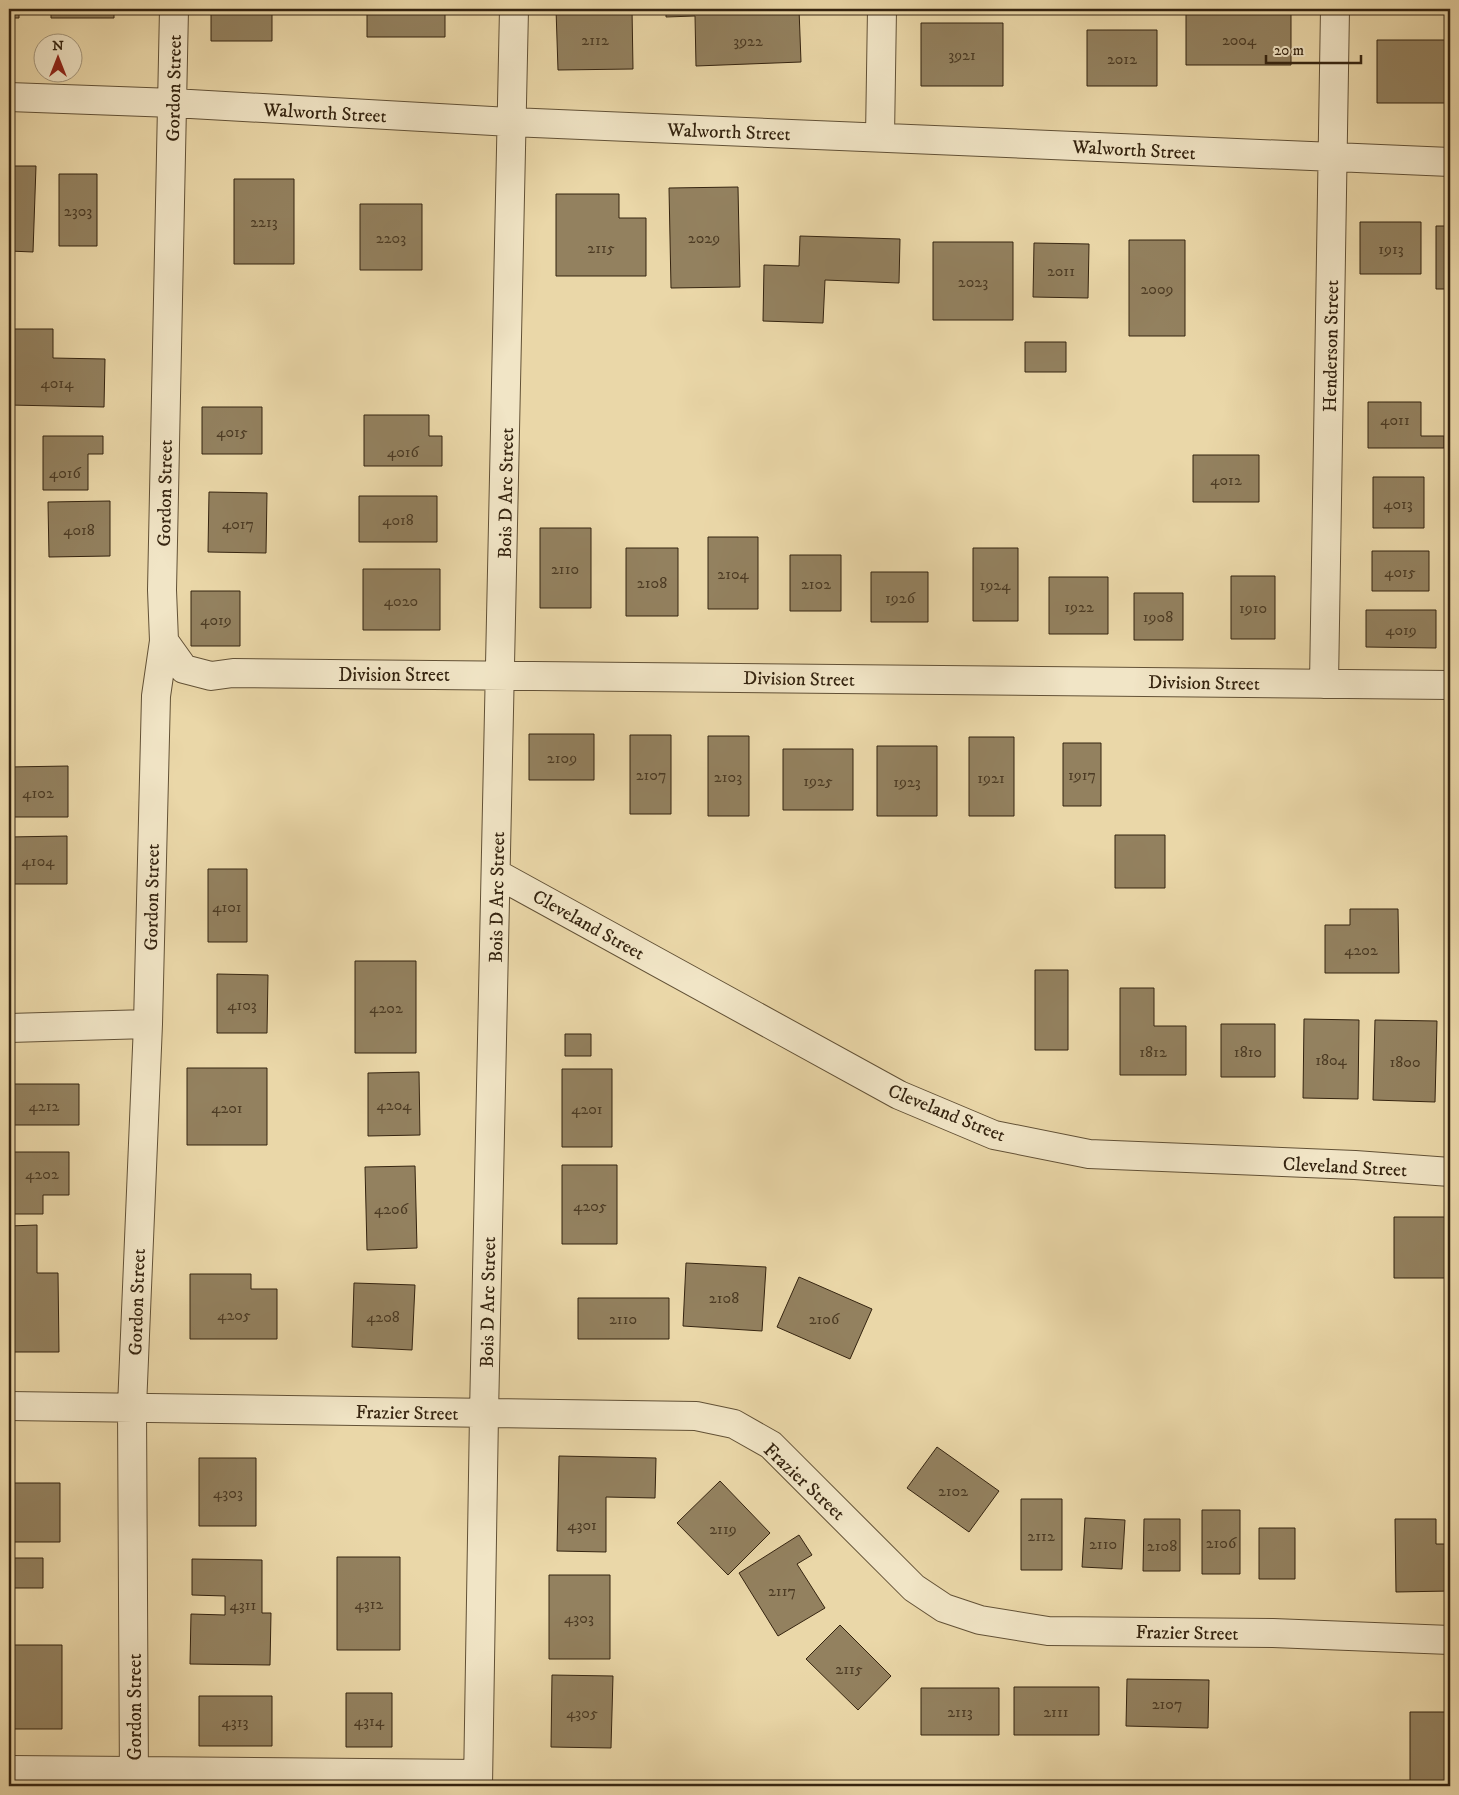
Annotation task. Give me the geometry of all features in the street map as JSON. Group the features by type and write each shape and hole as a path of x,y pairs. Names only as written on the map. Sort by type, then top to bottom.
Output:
{"street":[{"name":"Gordon Street","path":"134,1779 132,1407 148,1024 156,696 164,641 162,590 174,9"},
{"name":"Bois D Arc Street","path":"478,1780 514,9"},
{"path":"880,137 882,9"},
{"name":"Henderson Street","path":"1324,684 1335,9"},
{"name":"Walworth Street","path":"9,97 511,122 1450,162"},
{"name":"Division Street","path":"164,641 184,669 211,676 233,673 1450,685"},
{"name":"Cleveland Street","path":"497,874 899,1095 994,1135 1089,1154 1346,1165 1450,1172"},
{"path":"9,1028 148,1024"},
{"name":"Frazier Street","path":"9,1406 696,1416 734,1424 771,1445 914,1588 944,1608 980,1620 1048,1631 1273,1633 1450,1640"},
{"path":"9,1770 134,1779 478,1780"}],"building":[{"path":"9,9 19,9 19,18 9,18"},
{"path":"51,9 114,9 114,18 51,18"},
{"path":"211,9 272,9 272,41 211,41"},
{"path":"367,9 445,9 445,37 367,37"},
{"path":"556,9 632,9 633,69 558,70"},
{"path":"666,9 799,9 801,62 696,66 695,16 666,17"},
{"path":"1236,9 1291,9 1291,65 1186,65 1186,13 1236,13"},
{"path":"921,23 1003,23 1003,86 921,86"},
{"path":"1087,30 1157,30 1157,86 1087,86"},
{"path":"1377,40 1446,40 1446,103 1377,103"},
{"path":"9,166 36,166 33,252 9,251"},
{"path":"59,174 97,174 97,246 59,246"},
{"path":"234,179 294,179 294,264 234,264"},
{"path":"738,187 740,287 671,288 669,188"},
{"path":"556,194 619,194 619,218 646,218 646,276 556,276"},
{"path":"360,204 422,204 422,270 360,270"},
{"path":"1360,222 1421,222 1421,274 1360,274"},
{"path":"1436,226 1450,226 1450,289 1436,289"},
{"path":"800,236 900,239 899,283 825,280 823,323 763,321 764,265 799,266"},
{"path":"1129,240 1185,240 1185,336 1129,336"},
{"path":"933,242 1013,242 1013,320 933,320"},
{"path":"1034,243 1089,244 1088,298 1033,297"},
{"path":"9,329 53,329 53,358 105,359 104,407 9,405"},
{"path":"1025,342 1066,342 1066,372 1025,372"},
{"path":"1368,402 1421,402 1421,436 1444,436 1444,448 1368,448"},
{"path":"202,407 262,407 262,454 202,454"},
{"path":"364,415 429,415 429,436 442,436 442,466 364,466"},
{"path":"43,436 103,436 103,454 88,454 88,490 43,490"},
{"path":"1193,455 1259,455 1259,502 1193,502"},
{"path":"1373,477 1424,477 1424,528 1373,528"},
{"path":"209,492 267,493 266,553 208,552"},
{"path":"359,496 437,496 437,542 359,542"},
{"path":"110,501 110,556 49,557 48,502"},
{"path":"540,528 591,528 591,608 540,608"},
{"path":"708,537 758,537 758,609 708,609"},
{"path":"626,548 678,548 678,616 626,616"},
{"path":"973,548 1018,548 1018,621 973,621"},
{"path":"1372,551 1429,551 1429,591 1372,591"},
{"path":"790,555 841,555 841,611 790,611"},
{"path":"363,569 440,569 440,630 363,630"},
{"path":"871,572 928,572 928,622 871,622"},
{"path":"1231,576 1275,576 1275,639 1231,639"},
{"path":"1049,577 1108,577 1108,634 1049,634"},
{"path":"191,591 240,591 240,646 191,646"},
{"path":"1134,593 1183,593 1183,640 1134,640"},
{"path":"1366,610 1436,610 1436,648 1366,647"},
{"path":"529,734 594,734 594,780 529,780"},
{"path":"630,735 671,735 671,814 630,814"},
{"path":"708,736 749,736 749,816 708,816"},
{"path":"969,737 1014,737 1014,816 969,816"},
{"path":"1063,743 1101,743 1101,806 1063,806"},
{"path":"877,746 937,746 937,816 877,816"},
{"path":"783,749 853,749 853,810 783,810"},
{"path":"68,766 68,817 9,817 9,767"},
{"path":"1115,835 1165,835 1165,888 1115,888"},
{"path":"67,836 67,884 9,884 9,837"},
{"path":"208,869 247,869 247,942 208,942"},
{"path":"1350,909 1398,909 1399,973 1325,973 1325,925 1350,925"},
{"path":"355,961 416,961 416,1053 355,1053"},
{"path":"1035,970 1068,970 1068,1050 1035,1050"},
{"path":"217,974 268,975 267,1033 217,1033"},
{"path":"1120,988 1154,988 1154,1026 1186,1026 1186,1075 1120,1075"},
{"path":"1304,1019 1359,1020 1358,1099 1303,1098"},
{"path":"1375,1020 1437,1021 1435,1102 1373,1100"},
{"path":"1221,1024 1275,1024 1275,1077 1221,1077"},
{"path":"565,1034 591,1034 591,1056 565,1056"},
{"path":"187,1068 267,1068 267,1145 187,1145"},
{"path":"562,1069 612,1069 612,1147 562,1147"},
{"path":"419,1072 420,1135 368,1136 368,1073"},
{"path":"9,1084 79,1084 79,1125 9,1125"},
{"path":"14,1152 69,1152 69,1195 43,1195 43,1214 14,1214"},
{"path":"562,1165 617,1165 617,1244 562,1244"},
{"path":"415,1166 417,1248 367,1250 365,1167"},
{"path":"1394,1217 1450,1217 1450,1278 1394,1278"},
{"path":"37,1225 37,1273 58,1273 59,1352 9,1352 9,1226"},
{"path":"686,1263 766,1267 762,1331 683,1326"},
{"path":"190,1274 251,1274 251,1289 277,1289 277,1339 190,1339"},
{"path":"799,1277 872,1309 850,1359 777,1327"},
{"path":"354,1283 415,1285 412,1350 352,1347"},
{"path":"578,1298 669,1298 669,1339 578,1339"},
{"path":"937,1447 999,1491 969,1532 907,1488"},
{"path":"559,1456 656,1458 655,1498 606,1497 606,1552 557,1551"},
{"path":"199,1458 256,1458 256,1526 199,1526"},
{"path":"720,1481 770,1533 728,1575 677,1523"},
{"path":"9,1483 60,1483 60,1542 9,1542"},
{"path":"1021,1499 1062,1499 1062,1570 1021,1570"},
{"path":"1202,1510 1240,1510 1240,1574 1202,1574"},
{"path":"1085,1518 1125,1520 1122,1569 1082,1567"},
{"path":"1144,1519 1180,1519 1180,1571 1143,1571"},
{"path":"1395,1519 1436,1519 1436,1544 1450,1544 1450,1591 1396,1592"},
{"path":"1259,1528 1295,1528 1295,1579 1259,1579"},
{"path":"799,1535 812,1555 797,1564 825,1608 778,1636 739,1573"},
{"path":"337,1557 400,1557 400,1650 337,1650"},
{"path":"9,1558 43,1558 43,1588 9,1588"},
{"path":"192,1559 262,1560 262,1613 271,1613 270,1665 190,1664 191,1614 225,1615 225,1596 192,1595"},
{"path":"549,1575 610,1575 610,1659 549,1659"},
{"path":"840,1625 891,1676 858,1710 806,1659"},
{"path":"9,1645 62,1645 62,1729 9,1729"},
{"path":"552,1675 613,1676 611,1748 551,1747"},
{"path":"1127,1679 1209,1680 1208,1728 1126,1726"},
{"path":"1014,1687 1099,1687 1099,1735 1014,1735"},
{"path":"921,1688 999,1688 999,1735 921,1735"},
{"path":"346,1693 392,1693 392,1747 346,1747"},
{"path":"199,1696 272,1696 272,1746 199,1746"},
{"path":"1410,1712 1450,1712 1450,1782 1410,1782"}]}
